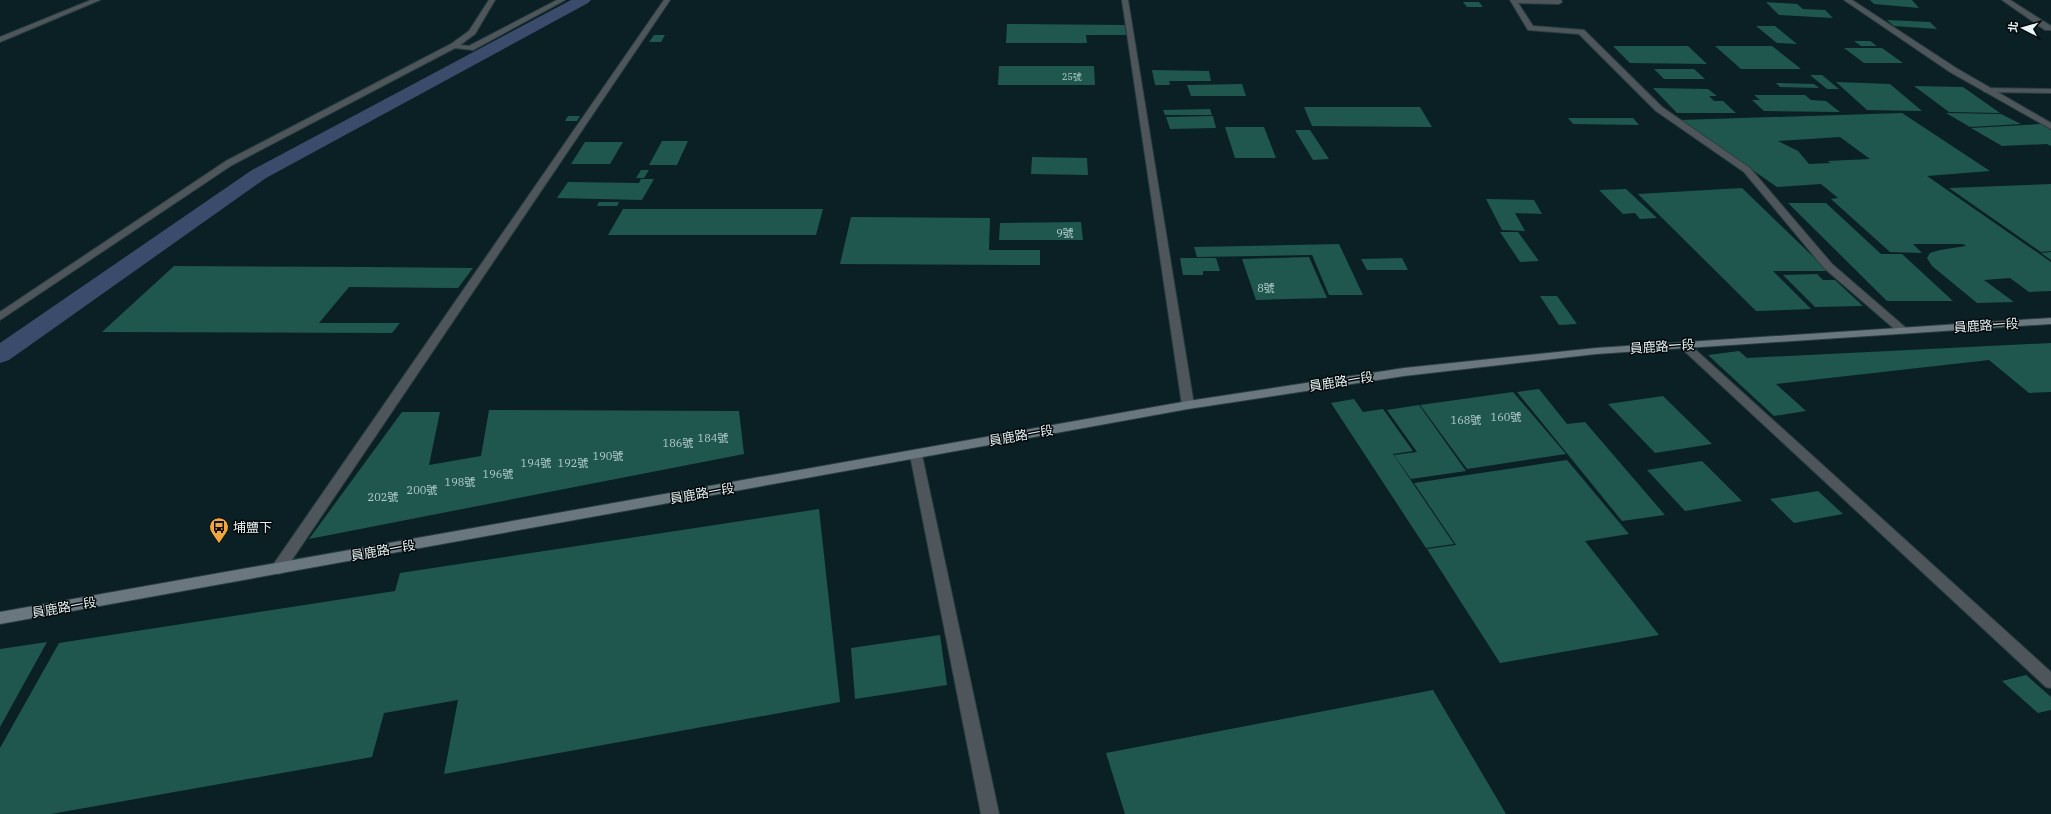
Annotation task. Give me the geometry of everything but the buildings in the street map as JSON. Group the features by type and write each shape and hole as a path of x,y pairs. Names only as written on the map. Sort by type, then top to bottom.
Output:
{"main road":[{"name":"員鹿路一段","path":"0,618 916,455 1188,405 1404,372 1596,351 2051,321"}],"street":[{"path":"0,40 98,0"},
{"path":"0,317 229,163 454,46 472,32 492,0"},
{"path":"454,46 470,48 562,0"},
{"path":"278,569 666,0"},
{"path":"1125,0 1188,405"},
{"path":"1558,0 1559,2 1514,1 1531,28 1581,32 1659,109 1747,170 1828,266 1902,330"},
{"path":"1847,0 1953,70 2051,126"},
{"path":"2005,0 2050,28"},
{"path":"1987,90 2051,91"},
{"path":"1684,345 2051,682"},
{"path":"916,455 990,814"}],"waterway":[{"path":"0,355 259,174 583,0"}],"place":[{"name":"埔鹽下","path":"219,544"}]}
